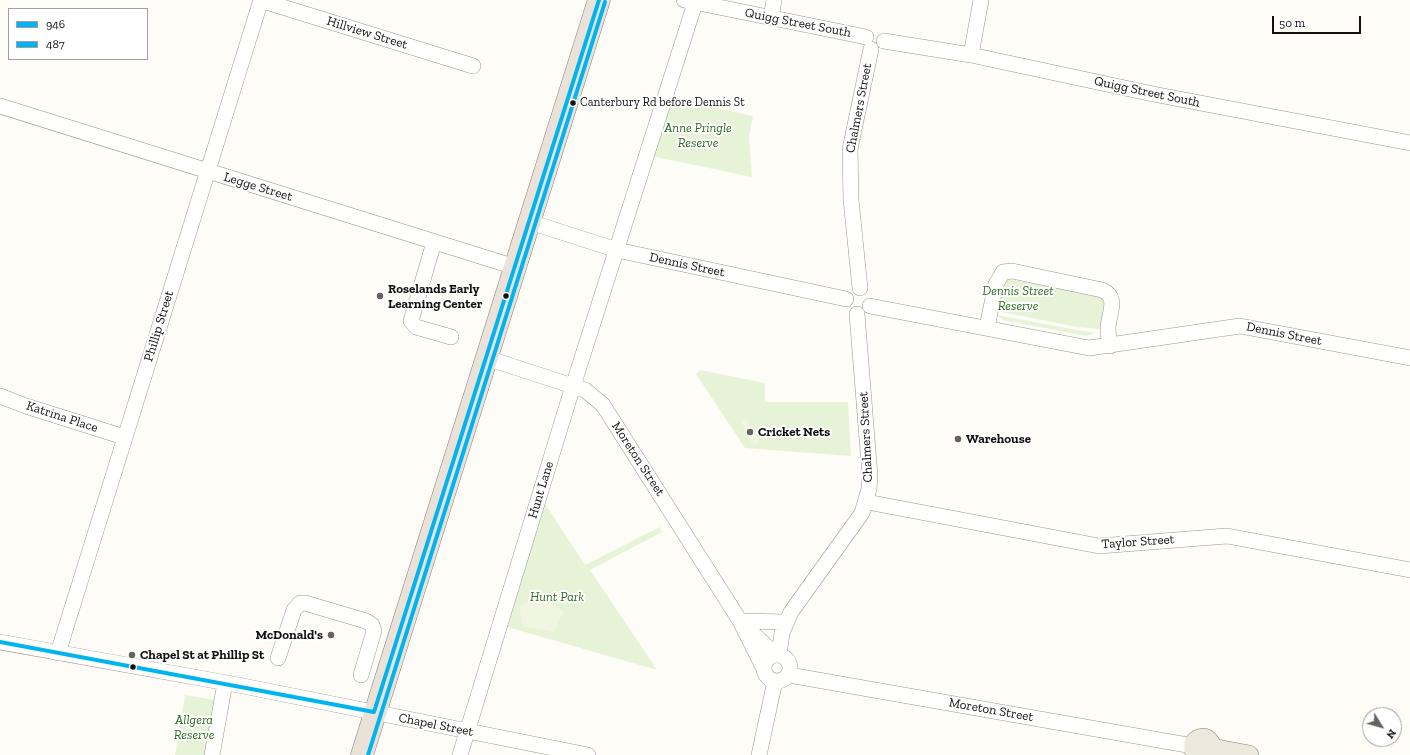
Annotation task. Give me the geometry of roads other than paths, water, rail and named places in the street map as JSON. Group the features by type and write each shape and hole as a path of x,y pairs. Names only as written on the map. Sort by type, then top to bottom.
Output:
{"highway":[{"path":"362,755 374,712 488,358 599,0"}],"main road":[{"name":"Moreton Street","path":"1202,751 1249,755"}],"street":[{"name":"Hillview Street","path":"261,0 473,66"},
{"name":"Phillip Street","path":"58,653 261,0"},
{"path":"771,18 774,0"},
{"path":"970,54 982,0"},
{"name":"Quigg Street South","path":"692,1 771,18 869,43 870,32 876,31 881,33 884,41 970,54 1153,94 1410,143"},
{"name":"Hunt Lane","path":"460,755 573,386 617,250 692,1"},
{"name":"Chalmers Street","path":"860,288 851,200 850,149 869,43"},
{"name":"Legge Street","path":"0,106 515,268"},
{"name":"Dennis Street","path":"530,222 617,250 846,299"},
{"path":"434,242 411,320 416,327 451,337"},
{"path":"987,327 998,280 1004,272 1012,271 1102,290 1108,294 1112,301 1108,327 1110,346"},
{"path":"860,288 870,294 872,302 864,310 847,308 846,299 849,292 860,288"},
{"name":"Dennis Street","path":"864,310 987,327 1089,348 1240,326 1410,358"},
{"name":"Chalmers Street","path":"777,655 786,622 798,601 856,524 867,502 870,476 864,310"},
{"name":"Moreton Street","path":"488,358 585,390 603,405 740,621 764,669"},
{"name":"Katrina Place","path":"0,396 26,406 124,437"},
{"name":"Taylor Street","path":"867,502 1099,546 1227,536 1410,570"},
{"path":"282,659 292,616 296,606 300,603 305,603 372,625 374,631 362,675"},
{"path":"740,621 786,622"},
{"name":"Moreton Street","path":"740,621 777,655"},
{"name":"Chapel Street","path":"0,642 374,712 559,752 588,755"},
{"path":"777,655 787,658 791,666 789,675 781,680 775,681 767,677 764,669 768,658 777,655"},
{"name":"Moreton Street","path":"789,675 1202,751"},
{"path":"759,755 775,681"},
{"path":"212,755 225,683"}],"place":[{"name":"Canterbury Rd before Dennis St","path":"573,103"},
{"name":"Roselands Early Learning Center","path":"380,296"},
{"name":"Cricket Nets","path":"750,432"},
{"name":"Warehouse","path":"958,439"},
{"name":"McDonald's","path":"331,635"},
{"name":"Chapel St at Phillip St","path":"132,655"}],"park label":[{"name":"Anne Pringle Reserve","path":"698,136"},
{"name":"Dennis Street Reserve","path":"1018,298"},
{"name":"Hunt Park","path":"557,597"},
{"name":"Allgera Reserve","path":"194,728"}]}
